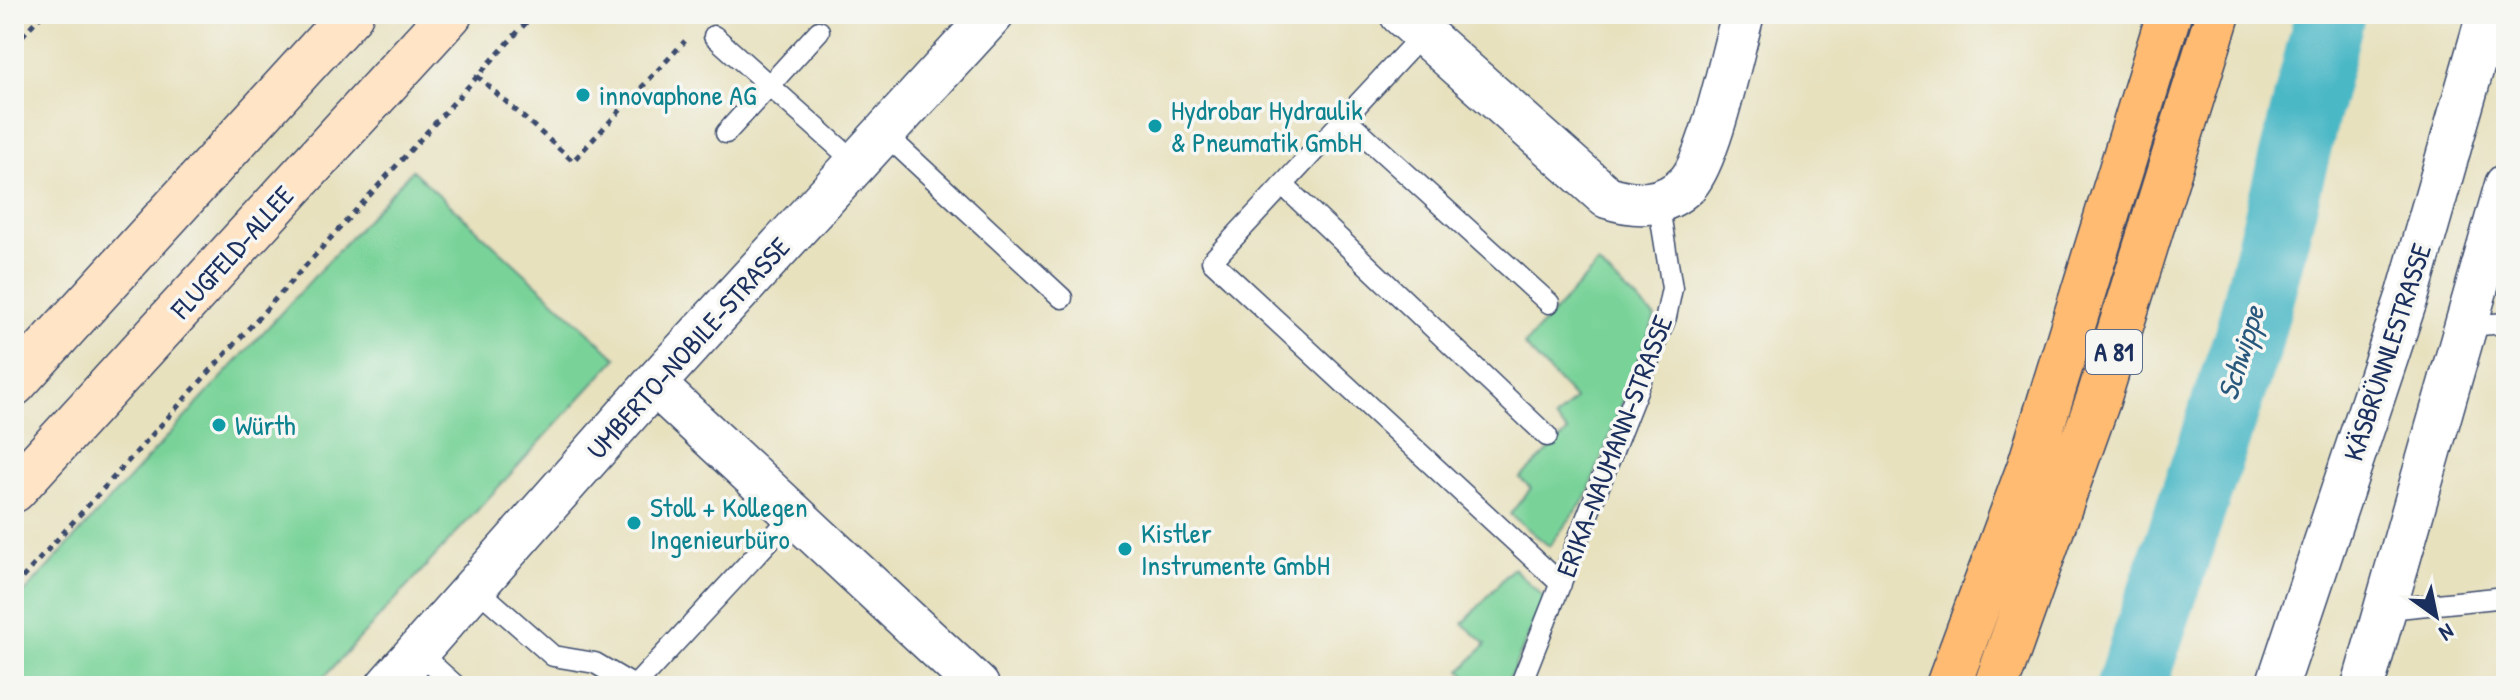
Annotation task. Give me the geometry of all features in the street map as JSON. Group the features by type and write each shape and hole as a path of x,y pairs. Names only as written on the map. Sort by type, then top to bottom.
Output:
{"highway":[{"name":"A 81","path":"1948,686 2030,465 2169,14"},
{"name":"A 81","path":"1996,686 2103,386 2218,14"}],"main road":[{"path":"14,384 351,14"},
{"name":"FLUGFELD-ALLEE","path":"14,490 450,14"}],"street":[{"name":"UMBERTO-NOBILE-STRASSE","path":"387,686 654,384 993,14"},
{"path":"1412,24 1607,197 1635,206 1658,201 1686,184 1701,160 1743,14"},
{"name":"KÄSBRÜNNLESTRASSE","path":"2277,686 2408,294 2488,14"},
{"path":"2363,686 2486,324 2506,185"},
{"path":"654,384 978,686"}],"lane":[{"path":"1412,24 1345,118 1212,261 1561,584"},
{"path":"726,133 819,31"},
{"path":"714,36 856,163"},
{"path":"1345,118 1549,303"},
{"path":"884,133 1062,298"},
{"path":"1283,185 1547,436"},
{"name":"ERIKA-NAUMANN-STRASSE","path":"1520,686 1666,317 1672,288 1658,201"},
{"path":"475,587 553,656 595,663 634,686 793,515"},
{"path":"2388,609 2506,597"},
{"path":"417,651 456,686"}],"path":[{"path":"14,45 42,14"},
{"path":"14,587 534,14"},
{"path":"477,76 573,161 685,41"}],"green space":[{"path":"412,170 617,358 316,686 14,686 14,604"},
{"path":"1598,264 1655,317 1586,498 1549,546 1510,514 1531,488 1520,478 1568,432 1555,419 1575,399 1524,345"},
{"path":"1513,568 1545,598 1506,686 1476,686 1461,671 1486,644 1463,624"}],"waterway":[{"name":"Schwippe","path":"2131,686 2248,340 2330,14"}],"place":[{"name":"innovaphone AG","path":"583,95"},
{"name":"Hydrobar Hydraulik & Pneumatik GmbH","path":"1155,126"},
{"name":"Würth","path":"219,425"},
{"name":"Stoll + Kollegen Ingenieurbüro","path":"634,523"},
{"name":"Kistler Instrumente GmbH","path":"1125,549"}]}
